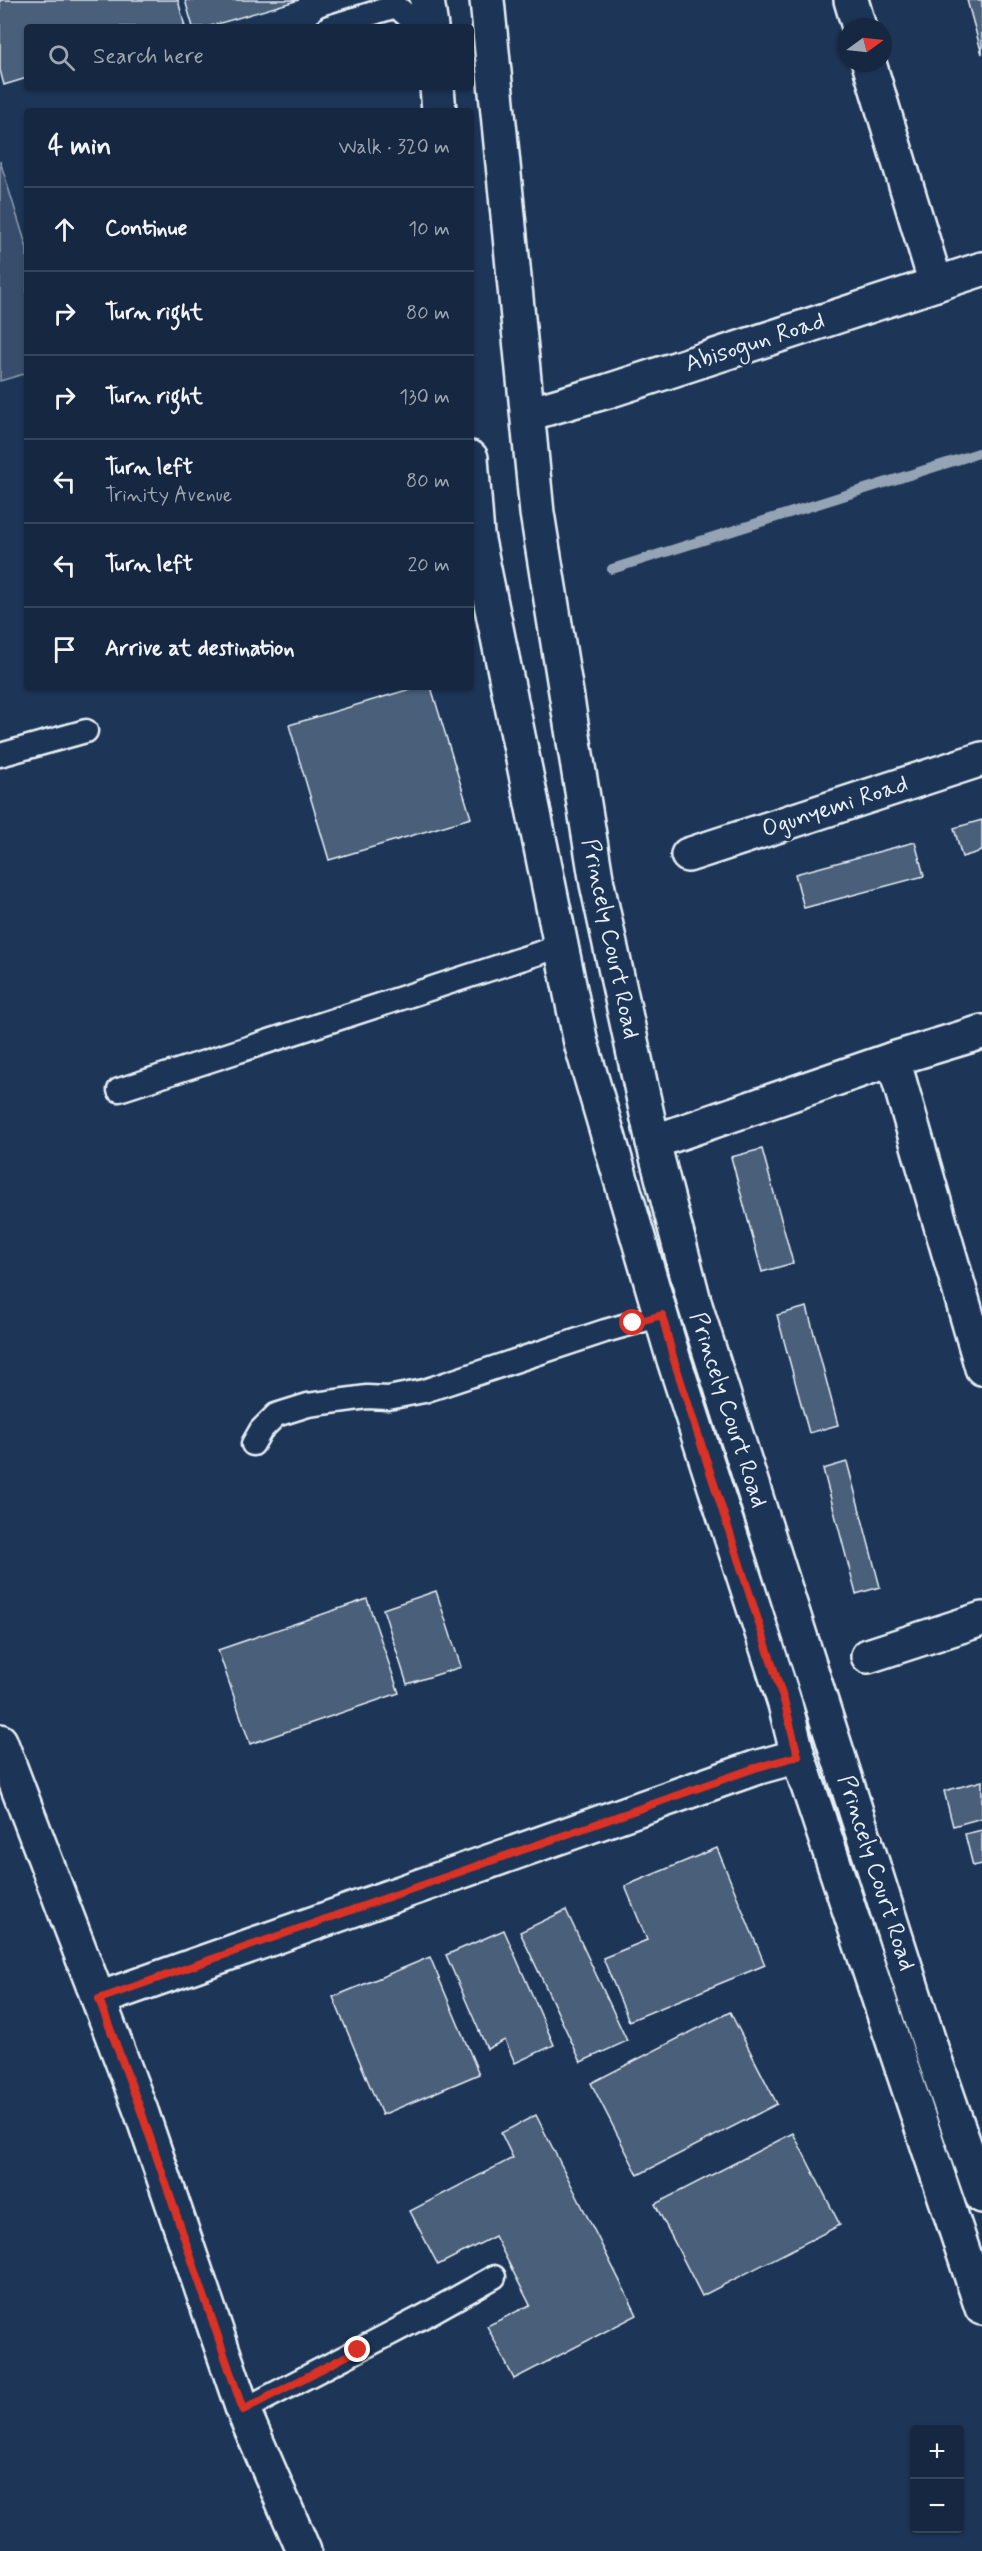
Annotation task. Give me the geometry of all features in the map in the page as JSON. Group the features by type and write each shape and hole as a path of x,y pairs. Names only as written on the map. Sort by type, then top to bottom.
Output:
{"street":[{"path":"427,0 431,24"},
{"name":"Princely Court Road","path":"487,0 537,513 569,724 597,885 653,1142 695,1305 931,2048 982,2196"},
{"path":"851,0 856,18"},
{"path":"873,72 936,284"},
{"path":"437,90 439,108"},
{"name":"Abisogun Road","path":"528,414 619,387 982,269"},
{"path":"474,496 477,535 581,1043 673,1357 785,1704 798,1756 982,2308"},
{"name":"Ogunyemi Road","path":"688,855 982,759"},
{"path":"653,1142 893,1059 982,1032"},
{"path":"893,1059 982,1368"},
{"path":"868,1656 982,1619"},
{"path":"0,1741 141,2111 243,2410 304,2551"},
{"path":"99,1999 755,1768 798,1756"}],"lane":[{"path":"339,24 396,6 417,24"},
{"path":"0,755 86,731"},
{"path":"119,1090 561,946"},
{"path":"253,1444 261,1430 276,1415 308,1405 366,1396 388,1398 424,1391 605,1331 662,1315"},
{"path":"243,2410 494,2277"}],"shaded area":[{"path":"0,161 24,238 24,374 0,381"}],"building":[{"path":"0,0 178,0 184,24 24,24 24,79 4,85 0,70"},
{"path":"185,0 299,0 217,24 192,24"},
{"path":"967,0 982,0 982,54"},
{"path":"407,690 432,690 471,818 329,860 289,725"},
{"path":"982,820 982,851 962,857 954,828"},
{"path":"915,842 924,876 804,908 795,874"},
{"path":"762,1149 793,1263 762,1272 731,1157"},
{"path":"807,1307 838,1425 809,1433 777,1315"},
{"path":"847,1462 880,1587 856,1594 823,1469"},
{"path":"436,1591 461,1667 407,1684 383,1609"},
{"path":"367,1599 399,1693 250,1744 218,1650"},
{"path":"982,1781 982,1818 953,1826 944,1791"},
{"path":"982,1830 982,1864 973,1866 965,1834"},
{"path":"717,1848 765,1965 629,2021 603,1958 647,1940 625,1886"},
{"path":"566,1910 627,2041 581,2062 520,1932"},
{"path":"504,1930 554,2045 515,2063 505,2040 487,2049 446,1955"},
{"path":"430,1957 479,2074 382,2115 333,1997"},
{"path":"730,2012 777,2104 638,2175 591,2083"},
{"path":"536,2115 637,2315 514,2379 487,2326 530,2305 495,2236 438,2265 410,2211 513,2158 501,2133"},
{"path":"793,2133 840,2225 702,2296 655,2204"}],"waterway":[{"path":"612,569 982,452"}],"route":[{"path":"358,2350 243,2410 141,2111 99,1999 755,1768 798,1756 785,1704 673,1357 662,1315 633,1323"}]}
